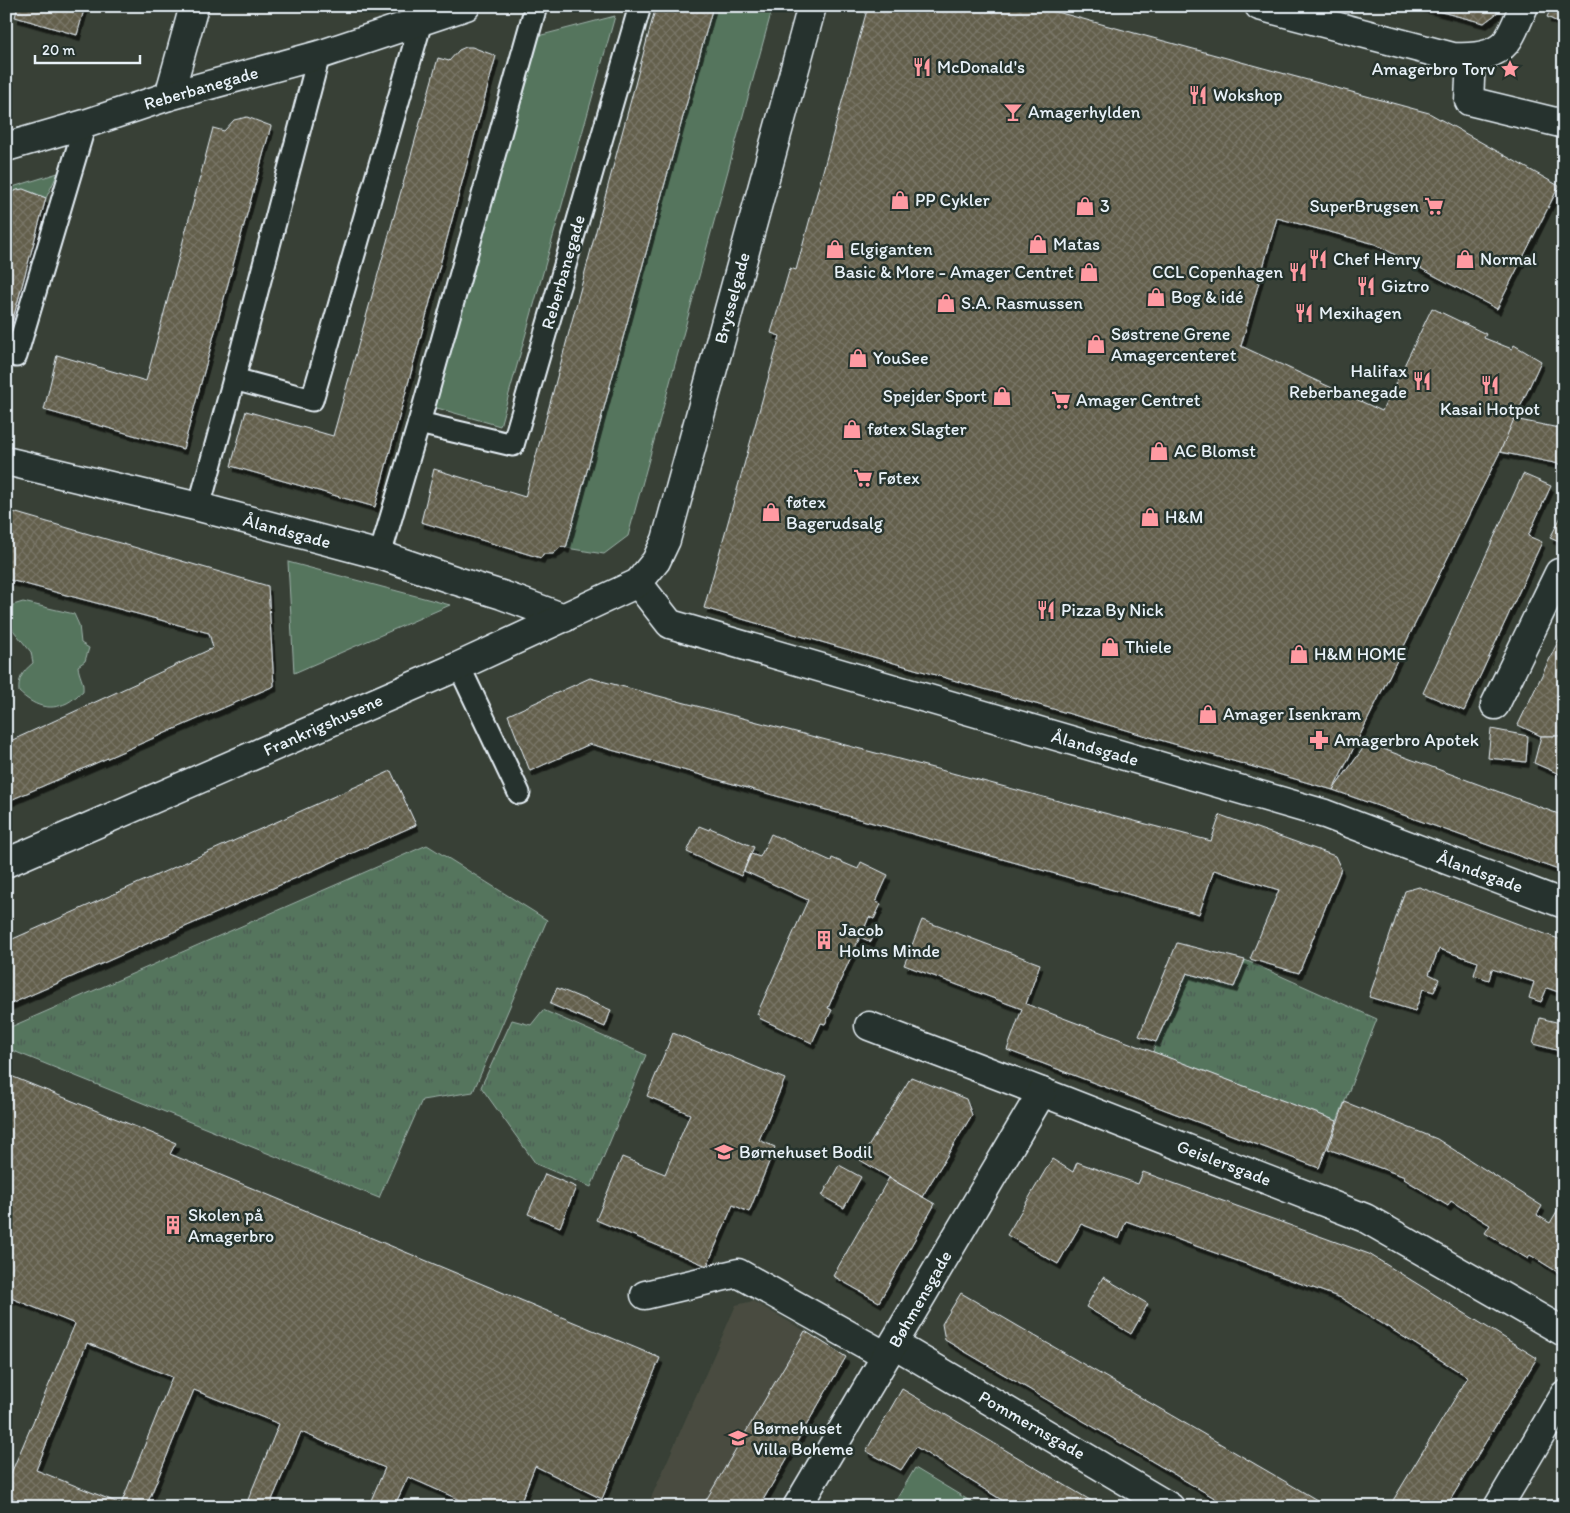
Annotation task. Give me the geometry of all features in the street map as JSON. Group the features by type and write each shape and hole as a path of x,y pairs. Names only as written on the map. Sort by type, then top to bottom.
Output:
{"street":[{"path":"169,96 194,6"},
{"name":"Reberbanegade","path":"6,147 85,124 169,96 319,55 466,6"},
{"name":"Brysselgade","path":"638,583 656,561 666,540 812,6"},
{"path":"1259,6 1453,57 1471,58 1485,55 1505,44 1524,6"},
{"path":"1471,58 1469,101 1564,124"},
{"name":"Ålandsgade","path":"6,461 199,507 380,555 502,595 564,618"},
{"path":"1495,705 1559,573 1564,576"},
{"name":"Frankrigshusene","path":"6,863 459,666 638,583"},
{"name":"Ålandsgade","path":"638,583 670,624 1325,814 1564,904"},
{"name":"Geislersgade","path":"869,1026 1365,1218 1564,1332"},
{"name":"Bøhmensgade","path":"797,1507 1042,1092"},
{"name":"Pommernsgade","path":"645,1294 738,1273 890,1350 1170,1507"},
{"path":"1498,1507 1564,1395"}],"lane":[{"path":"380,555 536,6"},
{"name":"Reberbanegade","path":"419,423 513,445 640,6"},
{"path":"234,379 312,400 421,22"},
{"path":"199,507 319,55"},
{"path":"16,356 85,124"},
{"path":"459,666 519,793"}],"shaded area":[{"name":"Børnehuset Villa Boheme","path":"753,1301 846,1357 759,1507 647,1507 736,1305"}],"green space":[{"path":"713,6 773,6 628,536 604,554 566,548"},
{"path":"615,16 500,426 430,406 538,36"},
{"path":"58,173 46,198 21,190 6,196 6,189"},
{"path":"288,562 450,605 294,673"},
{"path":"23,602 74,614 79,625 81,643 89,648 85,661 78,666 83,691 60,706 47,707 35,704 19,692 19,683 22,676 33,663 31,652 6,619 13,605"},
{"path":"427,845 547,920 473,1092 422,1100 379,1198 6,1048 6,1029"},
{"path":"1245,960 1377,1019 1337,1121 1153,1052 1187,973 1234,987"},
{"path":"543,1010 646,1055 591,1187 536,1164 481,1087 512,1020 531,1025"},
{"path":"915,1468 980,1507 892,1507"}],"building":[{"path":"18,6 85,6 77,35 15,17"},
{"path":"656,6 713,6 566,548 562,546 553,554 543,554 541,558 421,522 434,469 525,497"},
{"name":"Amager Centret","path":"868,6 1035,6 1429,113 1559,186 1497,309 1375,244 1277,218 1241,346 1382,411 1432,308 1486,334 1484,338 1512,349 1514,345 1541,361 1500,452 1333,790 704,608 780,336 771,333 790,268 796,270"},
{"path":"1418,6 1500,6 1496,14 1484,23"},
{"path":"1552,6 1564,6 1564,25 1547,17"},
{"path":"472,47 496,56 375,507 231,466 246,411 333,436 438,58 449,61 459,50"},
{"path":"247,117 271,126 183,449 44,410 57,355 146,381 213,128 224,131 234,120"},
{"path":"23,189 46,198 6,344 6,196"},
{"path":"1514,419 1564,429 1564,465 1500,452"},
{"path":"1523,474 1551,486 1528,536 1542,542 1464,711 1423,693"},
{"path":"6,510 268,586 274,686 6,802 6,743 213,648 209,633 6,579"},
{"path":"1564,511 1564,544 1550,538"},
{"path":"1564,629 1564,731 1562,736 1541,736 1518,725"},
{"path":"590,678 1211,841 1220,815 1335,856 1341,869 1299,973 1250,959 1279,890 1214,870 1199,914 590,744 530,771 508,715"},
{"path":"1491,729 1528,736 1526,762 1488,758"},
{"path":"1541,736 1562,736 1564,738 1564,776 1534,763"},
{"path":"1367,743 1564,816 1564,872 1333,790"},
{"path":"391,771 416,825 6,1006 6,942"},
{"path":"699,826 709,830 710,828 754,847 741,876 687,852"},
{"name":"Jacob Holms Minde","path":"771,834 831,861 832,858 858,869 861,862 888,875 876,902 881,904 874,919 869,917 865,927 875,931 871,942 860,937 828,1008 832,1010 825,1024 821,1023 812,1043 759,1018 760,1016 757,1014 808,900 744,871 751,854 760,857"},
{"path":"1419,887 1564,941 1564,994 1547,988 1541,1002 1529,998 1534,982 1492,969 1489,980 1474,975 1478,962 1439,949 1429,974 1439,979 1434,992 1423,989 1415,1011 1369,997 1405,891"},
{"path":"922,920 1040,964 1026,1004 1337,1121 1319,1168 1007,1050 1022,1009 904,965"},
{"path":"1177,943 1245,960 1234,987 1187,973 1156,1042 1139,1036"},
{"path":"557,988 611,1010 605,1027 550,1004"},
{"path":"1540,1018 1564,1024 1564,1052 1533,1044"},
{"name":"Børnehuset Bodil","path":"673,1033 785,1079 759,1140 775,1147 749,1212 733,1205 707,1266 596,1220 622,1157 665,1174 690,1114 647,1096"},
{"name":"Skolen på Amagerbro","path":"6,1074 176,1143 170,1154 660,1358 602,1499 535,1466 519,1507 476,1507 408,1477 394,1507 368,1507 385,1468 301,1432 269,1507 245,1507 279,1424 194,1390 146,1507 31,1507 6,1495 6,1485 75,1324 6,1296","holes":["87,1343 172,1377 121,1504 36,1470"]},
{"path":"911,1077 966,1099 972,1115 922,1197 860,1160"},
{"path":"1345,1102 1437,1139 1542,1206 1537,1215 1550,1223 1560,1206 1564,1208 1564,1276 1530,1255 1528,1259 1485,1233 1490,1225 1451,1201 1448,1206 1404,1179 1405,1177 1328,1149"},
{"path":"1052,1159 1073,1172 1077,1162 1138,1184 1143,1172 1369,1254 1537,1358 1446,1507 1389,1507 1468,1377 1341,1298 1126,1221 1119,1239 1081,1224 1058,1264 1007,1235"},
{"path":"839,1165 861,1177 844,1208 822,1196"},
{"path":"545,1174 576,1187 560,1227 528,1214"},
{"path":"889,1178 935,1204 879,1302 833,1276"},
{"path":"1103,1277 1148,1304 1131,1334 1086,1307"},
{"path":"961,1293 1329,1507 1230,1507 945,1340 942,1324"},
{"path":"805,1331 846,1357 759,1507 702,1507"},
{"path":"902,1389 1102,1507 1013,1507 916,1447 901,1470 866,1451"}],"place":[{"name":"McDonald's","path":"922,67"},
{"name":"Amagerbro Torv","path":"1510,69"},
{"name":"Wokshop","path":"1198,95"},
{"name":"Amagerhylden","path":"1013,112"},
{"name":"PP Cykler","path":"900,200"},
{"name":"3","path":"1085,206"},
{"name":"SuperBrugsen","path":"1434,206"},
{"name":"Matas","path":"1038,244"},
{"name":"Elgiganten","path":"835,249"},
{"name":"Chef Henry","path":"1318,259"},
{"name":"Normal","path":"1465,259"},
{"name":"Basic & More - Amager Centret","path":"1089,272"},
{"name":"CCL Copenhagen","path":"1298,272"},
{"name":"Giztro","path":"1366,286"},
{"name":"Bog & idé","path":"1156,297"},
{"name":"S.A. Rasmussen","path":"946,303"},
{"name":"Mexihagen","path":"1304,313"},
{"name":"Søstrene Grene Amagercenteret","path":"1096,344"},
{"name":"YouSee","path":"858,358"},
{"name":"Halifax Reberbanegade","path":"1422,381"},
{"name":"Kasai Hotpot","path":"1490,385"},
{"name":"Spejder Sport","path":"1002,396"},
{"name":"Amager Centret","path":"1061,400"},
{"name":"føtex Slagter","path":"852,429"},
{"name":"AC Blomst","path":"1159,451"},
{"name":"Føtex","path":"863,478"},
{"name":"føtex Bagerudsalg","path":"771,512"},
{"name":"H&M","path":"1150,517"},
{"name":"Pizza By Nick","path":"1046,610"},
{"name":"Thiele","path":"1110,647"},
{"name":"H&M HOME","path":"1299,654"},
{"name":"Amager Isenkram","path":"1208,714"},
{"name":"Amagerbro Apotek","path":"1319,740"},
{"name":"Jacob Holms Minde","path":"824,940"},
{"name":"Børnehuset Bodil","path":"724,1152"},
{"name":"Skolen på Amagerbro","path":"173,1225"},
{"name":"Børnehuset Villa Boheme","path":"738,1438"}]}
